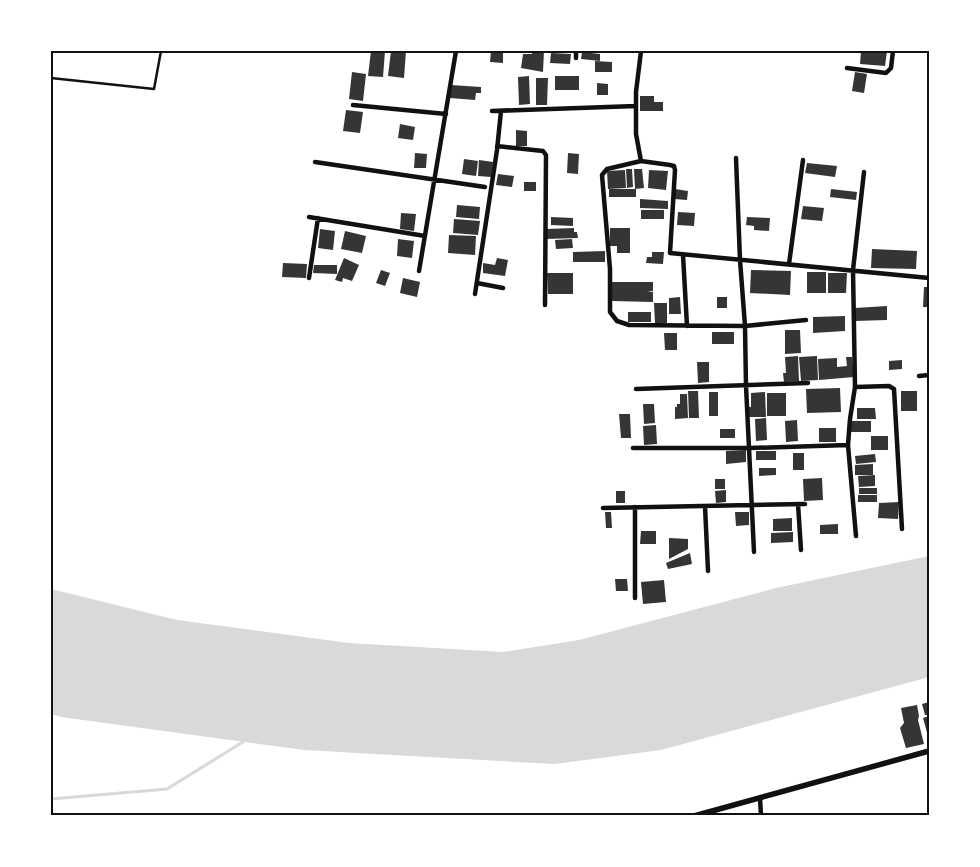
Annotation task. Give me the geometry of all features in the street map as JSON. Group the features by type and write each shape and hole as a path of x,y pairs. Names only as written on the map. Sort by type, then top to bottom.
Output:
{"street":[{"path":"419,271 455,51"},
{"path":"576,51 576,58"},
{"path":"641,51 636,106 636,134 641,160"},
{"path":"847,68 886,73 891,68 893,51"},
{"path":"353,105 446,114"},
{"path":"492,112 636,106"},
{"path":"476,294 501,112"},
{"path":"497,146 543,151 546,155 545,305"},
{"path":"736,158 754,552"},
{"path":"806,320 745,326 629,325 617,321 610,312 610,269 602,175 607,169 641,160 674,166 670,253 929,278"},
{"path":"789,264 803,160"},
{"path":"315,162 485,187"},
{"path":"856,536 848,444 855,387 853,270 864,172"},
{"path":"309,217 425,236"},
{"path":"309,278 318,218"},
{"path":"683,254 687,326"},
{"path":"477,283 503,288"},
{"path":"919,376 929,375"},
{"path":"636,389 808,383"},
{"path":"855,387 889,386 894,389 902,529"},
{"path":"633,448 750,448 848,444"},
{"path":"798,504 801,550"},
{"path":"603,508 805,504"},
{"path":"705,506 708,571"},
{"path":"635,507 635,598"},
{"path":"694,816 929,751"},
{"path":"760,798 761,816"}],"lane":[{"path":"51,78 154,89 161,51"}],"shaded area":[{"path":"929,556 929,677 661,750 555,764 304,750 61,717 51,714 51,589 177,620 349,643 503,652 579,640 776,588"}],"building":[{"path":"371,51 385,51 383,77 368,76"},
{"path":"391,51 406,51 404,78 388,76"},
{"path":"491,51 503,51 503,63 490,62"},
{"path":"532,51 544,51 543,72 521,68 523,54 532,54"},
{"path":"861,51 887,51 885,66 860,64"},
{"path":"582,52 600,54 600,61 581,59"},
{"path":"551,53 571,54 570,64 550,63"},
{"path":"595,61 612,62 612,72 595,72"},
{"path":"352,72 366,74 363,101 349,99"},
{"path":"855,72 867,74 864,93 852,91"},
{"path":"529,76 530,104 519,105 518,77"},
{"path":"555,76 579,76 579,90 555,90"},
{"path":"536,78 548,78 547,105 536,105"},
{"path":"597,83 608,84 608,95 597,95"},
{"path":"451,85 481,87 481,93 476,93 475,100 450,98"},
{"path":"640,96 654,96 654,102 663,102 663,111 640,111"},
{"path":"346,110 363,112 360,133 343,131"},
{"path":"400,124 415,127 413,140 398,138"},
{"path":"516,130 527,131 527,146 516,146"},
{"path":"415,153 427,154 426,168 414,168"},
{"path":"568,153 579,154 578,174 567,173"},
{"path":"464,159 478,161 476,176 462,174"},
{"path":"479,160 493,162 491,177 478,176"},
{"path":"807,163 837,166 835,177 805,173"},
{"path":"626,169 632,169 633,187 627,188"},
{"path":"634,169 642,169 644,188 635,189"},
{"path":"625,170 626,188 608,189 607,171"},
{"path":"649,170 668,171 666,190 648,188"},
{"path":"498,174 514,176 512,187 496,185"},
{"path":"524,182 536,182 536,191 524,191"},
{"path":"609,189 636,189 636,197 609,197"},
{"path":"675,189 688,191 687,200 674,199"},
{"path":"831,189 857,192 856,200 830,197"},
{"path":"640,199 668,201 668,209 640,208"},
{"path":"457,205 480,207 479,219 456,217"},
{"path":"803,206 824,208 822,221 801,219"},
{"path":"641,210 664,210 664,219 641,219"},
{"path":"678,212 695,213 694,226 677,225"},
{"path":"401,213 416,214 414,231 400,229"},
{"path":"551,217 573,218 573,226 551,225"},
{"path":"747,217 770,218 769,231 754,230 754,226 746,225"},
{"path":"454,219 480,221 478,235 453,233"},
{"path":"574,228 578,238 546,239 546,229"},
{"path":"610,228 630,228 630,253 617,253 617,246 610,246"},
{"path":"320,229 335,231 333,250 318,248"},
{"path":"345,231 366,236 362,253 341,249"},
{"path":"927,232 929,232 929,248 927,248"},
{"path":"449,235 476,236 475,255 448,253"},
{"path":"398,239 414,241 412,258 397,256"},
{"path":"572,239 573,248 556,249 555,240"},
{"path":"872,249 917,251 916,269 871,268"},
{"path":"605,251 605,262 573,262 573,252"},
{"path":"652,252 664,252 663,264 646,263 647,257 652,257"},
{"path":"344,258 359,265 352,281 343,278 342,282 335,280"},
{"path":"497,258 508,260 505,276 483,273 483,263 495,265"},
{"path":"283,263 307,264 306,278 282,277"},
{"path":"314,265 337,265 337,274 313,273"},
{"path":"381,270 390,273 385,286 376,283"},
{"path":"751,270 791,271 790,295 750,293"},
{"path":"807,272 826,272 826,293 807,293"},
{"path":"547,273 573,273 573,294 548,294"},
{"path":"828,273 847,273 846,293 828,293"},
{"path":"403,278 420,282 417,297 400,293"},
{"path":"612,282 653,282 653,291 647,291 653,292 653,302 612,301"},
{"path":"924,287 929,287 929,307 923,307"},
{"path":"680,297 681,314 669,314 669,298"},
{"path":"717,297 727,297 727,308 717,308"},
{"path":"654,303 667,303 667,323 655,323"},
{"path":"887,306 887,320 855,321 855,308"},
{"path":"628,312 651,312 651,322 628,322"},
{"path":"845,316 845,331 813,333 813,317"},
{"path":"785,330 800,330 801,353 785,354"},
{"path":"712,332 734,332 734,344 712,344"},
{"path":"664,333 677,333 677,350 665,350"},
{"path":"798,356 799,381 784,382 783,373 786,373 785,357"},
{"path":"817,356 818,380 801,381 799,357"},
{"path":"846,357 852,357 854,377 819,380 818,359 837,358 837,367 847,366"},
{"path":"902,360 902,369 889,370 889,361"},
{"path":"697,362 709,362 709,382 698,383"},
{"path":"840,388 841,412 807,413 806,389"},
{"path":"688,391 698,391 699,418 689,418"},
{"path":"901,391 917,391 917,411 901,411"},
{"path":"709,392 718,392 718,416 709,416"},
{"path":"765,392 766,417 749,417 751,393"},
{"path":"767,393 786,393 786,416 767,416"},
{"path":"680,394 687,394 688,418 675,419 675,407 677,407 677,404 680,404"},
{"path":"643,404 654,404 655,423 644,424"},
{"path":"857,408 875,408 876,419 857,419"},
{"path":"619,414 630,414 631,438 621,438"},
{"path":"766,418 767,440 756,441 755,419"},
{"path":"797,420 798,441 786,442 785,421"},
{"path":"850,421 871,421 871,432 851,432"},
{"path":"656,425 657,444 644,445 643,426"},
{"path":"819,428 836,428 836,442 819,442"},
{"path":"720,429 735,429 735,438 720,438"},
{"path":"871,436 888,436 888,450 871,450"},
{"path":"746,450 746,462 726,464 726,451"},
{"path":"756,451 776,451 776,460 756,460"},
{"path":"793,453 804,453 804,470 793,470"},
{"path":"875,454 876,462 856,464 855,456"},
{"path":"873,464 873,475 855,475 855,465"},
{"path":"759,468 776,468 776,475 759,476"},
{"path":"875,475 875,486 859,487 858,476"},
{"path":"822,478 823,500 804,501 803,479"},
{"path":"715,479 725,479 725,489 715,489"},
{"path":"859,488 877,488 877,494 859,494"},
{"path":"726,490 726,502 716,503 715,491"},
{"path":"616,491 625,491 625,503 616,503"},
{"path":"858,495 877,495 877,502 858,502"},
{"path":"899,502 898,519 878,518 879,503"},
{"path":"605,512 611,512 612,528 606,528"},
{"path":"735,512 749,512 749,525 736,526"},
{"path":"792,518 792,531 773,531 773,519"},
{"path":"838,524 838,534 820,534 820,525"},
{"path":"641,531 656,531 656,544 640,544"},
{"path":"793,532 793,542 771,543 771,533"},
{"path":"669,538 688,539 688,549 669,559"},
{"path":"690,553 692,564 668,569 666,563"},
{"path":"615,579 627,579 628,591 616,591"},
{"path":"664,580 666,602 643,604 641,582"},
{"path":"929,702 929,715 925,715 922,704"},
{"path":"917,705 918,720 924,744 906,748 900,728 904,723 901,708"},
{"path":"929,716 929,736 928,736 923,718"}],"waterway":[{"path":"51,799 167,789 246,740"}]}
